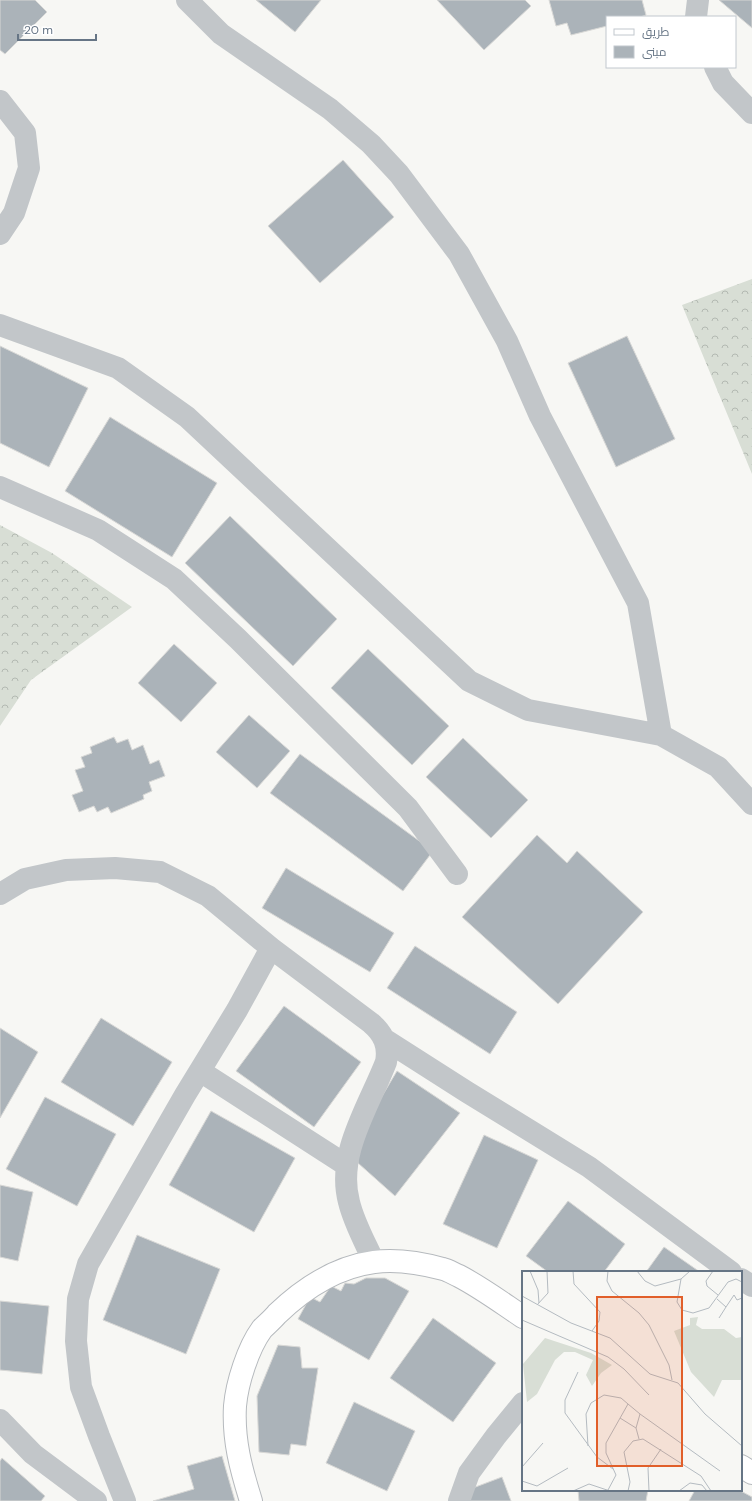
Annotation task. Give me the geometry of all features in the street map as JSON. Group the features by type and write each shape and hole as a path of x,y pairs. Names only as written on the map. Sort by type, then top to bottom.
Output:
{"main road":[{"path":"251,1501 238,1458 235,1431 236,1405 241,1378 250,1353 262,1330 293,1298 317,1281 345,1269 374,1262 409,1261 444,1269 476,1285 522,1316"},
{"path":"742,1467 752,1473"}],"street":[{"path":"187,0 221,34 330,108 371,144 399,174 458,254 507,341 540,416 638,603 661,735"},
{"path":"696,16 698,0"},
{"path":"716,68 723,83 752,112"},
{"path":"0,101 25,133 29,168 14,213 0,234"},
{"path":"0,324 118,368 187,417 469,681 528,710 661,735 718,766 752,804"},
{"path":"0,487 98,530 174,579 238,639 408,808 457,874"},
{"path":"0,894 25,879 66,870 115,868 160,872 208,896 271,948 379,1030 384,1039 387,1054 386,1062 351,1144 346,1165 345,1184 349,1202 374,1262"},
{"path":"125,1501 81,1387 76,1341 78,1298 88,1264 237,1010 271,948"},
{"path":"384,1039 467,1092 589,1166 730,1271"},
{"path":"200,1071 346,1165"},
{"path":"742,1280 752,1286"},
{"path":"459,1501 469,1473 522,1404"},
{"path":"0,1420 33,1454 96,1501"}],"green space":[{"path":"752,279 752,474 682,305"},
{"path":"0,525 52,553 132,607 31,680 0,726"}],"building":[{"path":"0,0 35,0 47,12 5,54 0,50"},
{"path":"256,0 321,0 295,32"},
{"path":"437,0 525,0 531,6 484,50"},
{"path":"549,0 642,0 646,15 606,16 606,26 571,35 567,23 556,26"},
{"path":"719,0 752,0 752,28"},
{"path":"343,160 394,217 320,283 268,226"},
{"path":"627,336 675,439 616,467 568,363"},
{"path":"0,346 88,388 49,467 0,443"},
{"path":"110,417 217,483 172,557 65,491"},
{"path":"230,516 337,619 293,666 185,563"},
{"path":"174,644 217,683 181,722 138,683"},
{"path":"368,649 449,726 412,765 331,688"},
{"path":"249,715 290,751 257,788 216,752"},
{"path":"114,737 117,743 128,739 132,750 143,745 150,764 159,760 165,776 149,782 152,791 143,795 144,799 111,813 108,807 97,812 94,806 79,812 72,795 83,791 75,770 85,767 81,757 92,753 90,747"},
{"path":"463,738 528,800 491,838 426,777"},
{"path":"300,754 433,851 403,891 270,793"},
{"path":"537,835 567,863 577,851 643,912 558,1004 462,917"},
{"path":"286,868 394,933 370,972 262,908"},
{"path":"415,946 517,1012 490,1054 387,988"},
{"path":"284,1006 361,1062 314,1127 236,1071"},
{"path":"101,1018 172,1062 133,1126 61,1082"},
{"path":"0,1028 38,1052 0,1118"},
{"path":"397,1071 460,1113 395,1196 358,1163 356,1140"},
{"path":"45,1097 116,1134 77,1206 6,1169"},
{"path":"211,1111 295,1158 254,1232 169,1185"},
{"path":"484,1135 538,1160 497,1248 443,1224"},
{"path":"0,1185 33,1192 18,1261 0,1257"},
{"path":"568,1201 625,1244 605,1271 547,1271 526,1256"},
{"path":"137,1235 220,1269 186,1354 103,1320"},
{"path":"664,1247 699,1271 647,1271"},
{"path":"366,1278 385,1278 409,1291 369,1360 298,1319 310,1297 320,1302 331,1286 341,1291 345,1283 354,1284"},
{"path":"0,1301 49,1306 42,1374 0,1370"},
{"path":"433,1318 496,1363 453,1422 390,1378"},
{"path":"278,1345 300,1347 302,1368 318,1368 306,1446 291,1444 289,1455 259,1452 257,1396"},
{"path":"354,1402 415,1431 387,1491 326,1463"},
{"path":"222,1456 235,1501 153,1501 194,1489 187,1466"},
{"path":"2,1458 45,1496 41,1501 0,1501 0,1461"},
{"path":"502,1477 511,1501 469,1501 465,1491"},
{"path":"578,1491 648,1491 646,1501 579,1501"},
{"path":"694,1491 741,1491 752,1497 752,1501 689,1501"}]}
